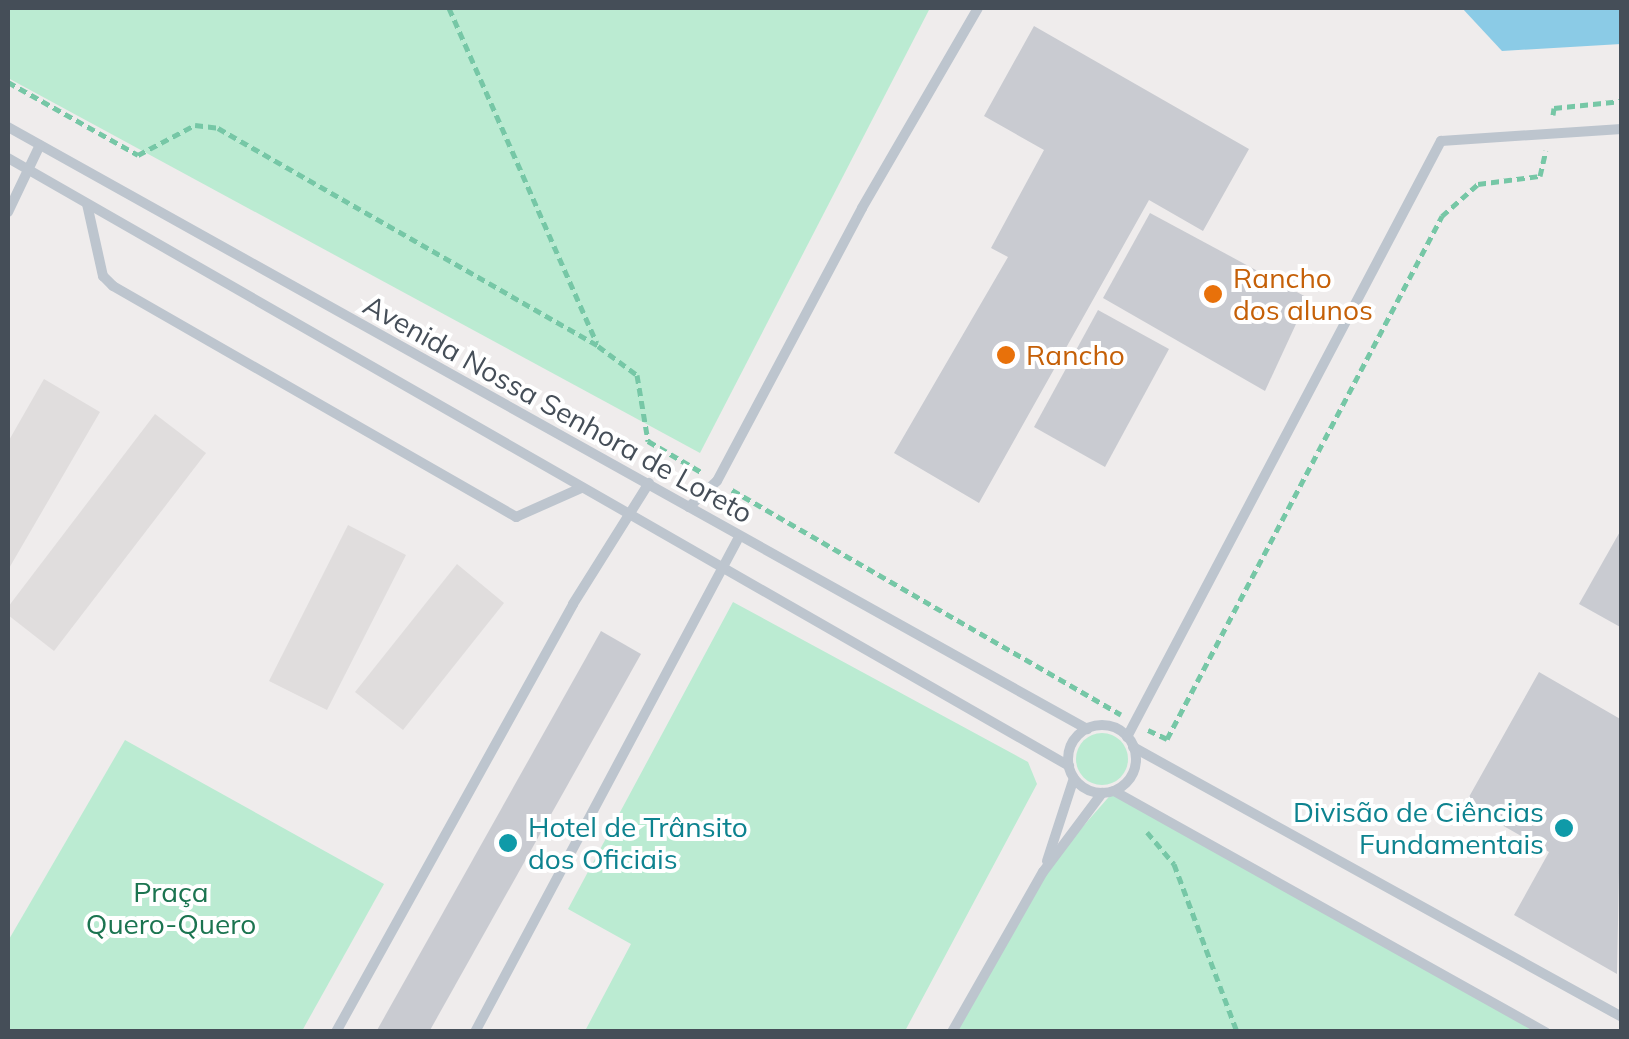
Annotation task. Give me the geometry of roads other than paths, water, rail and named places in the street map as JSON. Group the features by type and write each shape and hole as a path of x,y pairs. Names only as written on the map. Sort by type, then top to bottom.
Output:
{"lane":[{"path":"689,507 717,481 862,208 978,8"},
{"name":"Avenida Nossa Senhora de Loreto","path":"8,127 1088,729"},
{"path":"956,1029 1044,872 1108,792 1130,778 1134,723 1441,141 1622,129"},
{"path":"8,212 40,145"},
{"name":"Avenida Nossa Senhora de Loreto","path":"8,158 1069,766"},
{"path":"87,204 102,276 113,286 516,516 581,488"},
{"path":"336,1032 648,483"},
{"path":"475,1032 739,537"},
{"path":"1044,872 1074,778 1069,766 1072,744 1088,729 1109,726 1130,742 1622,1017"},
{"path":"1074,778 1108,792 1546,1032"}],"water":[{"path":"1462,8 1621,8 1621,44 1502,51"}],"place":[{"name":"Rancho dos alunos","path":"1213,294"},
{"name":"Rancho","path":"1006,355"},
{"name":"Divisão de Ciências Fundamentais","path":"1564,828"},
{"name":"Hotel de Trânsito dos Oficiais","path":"508,843"}],"park label":[{"name":"Praça Quero-Quero","path":"171,908"}]}
